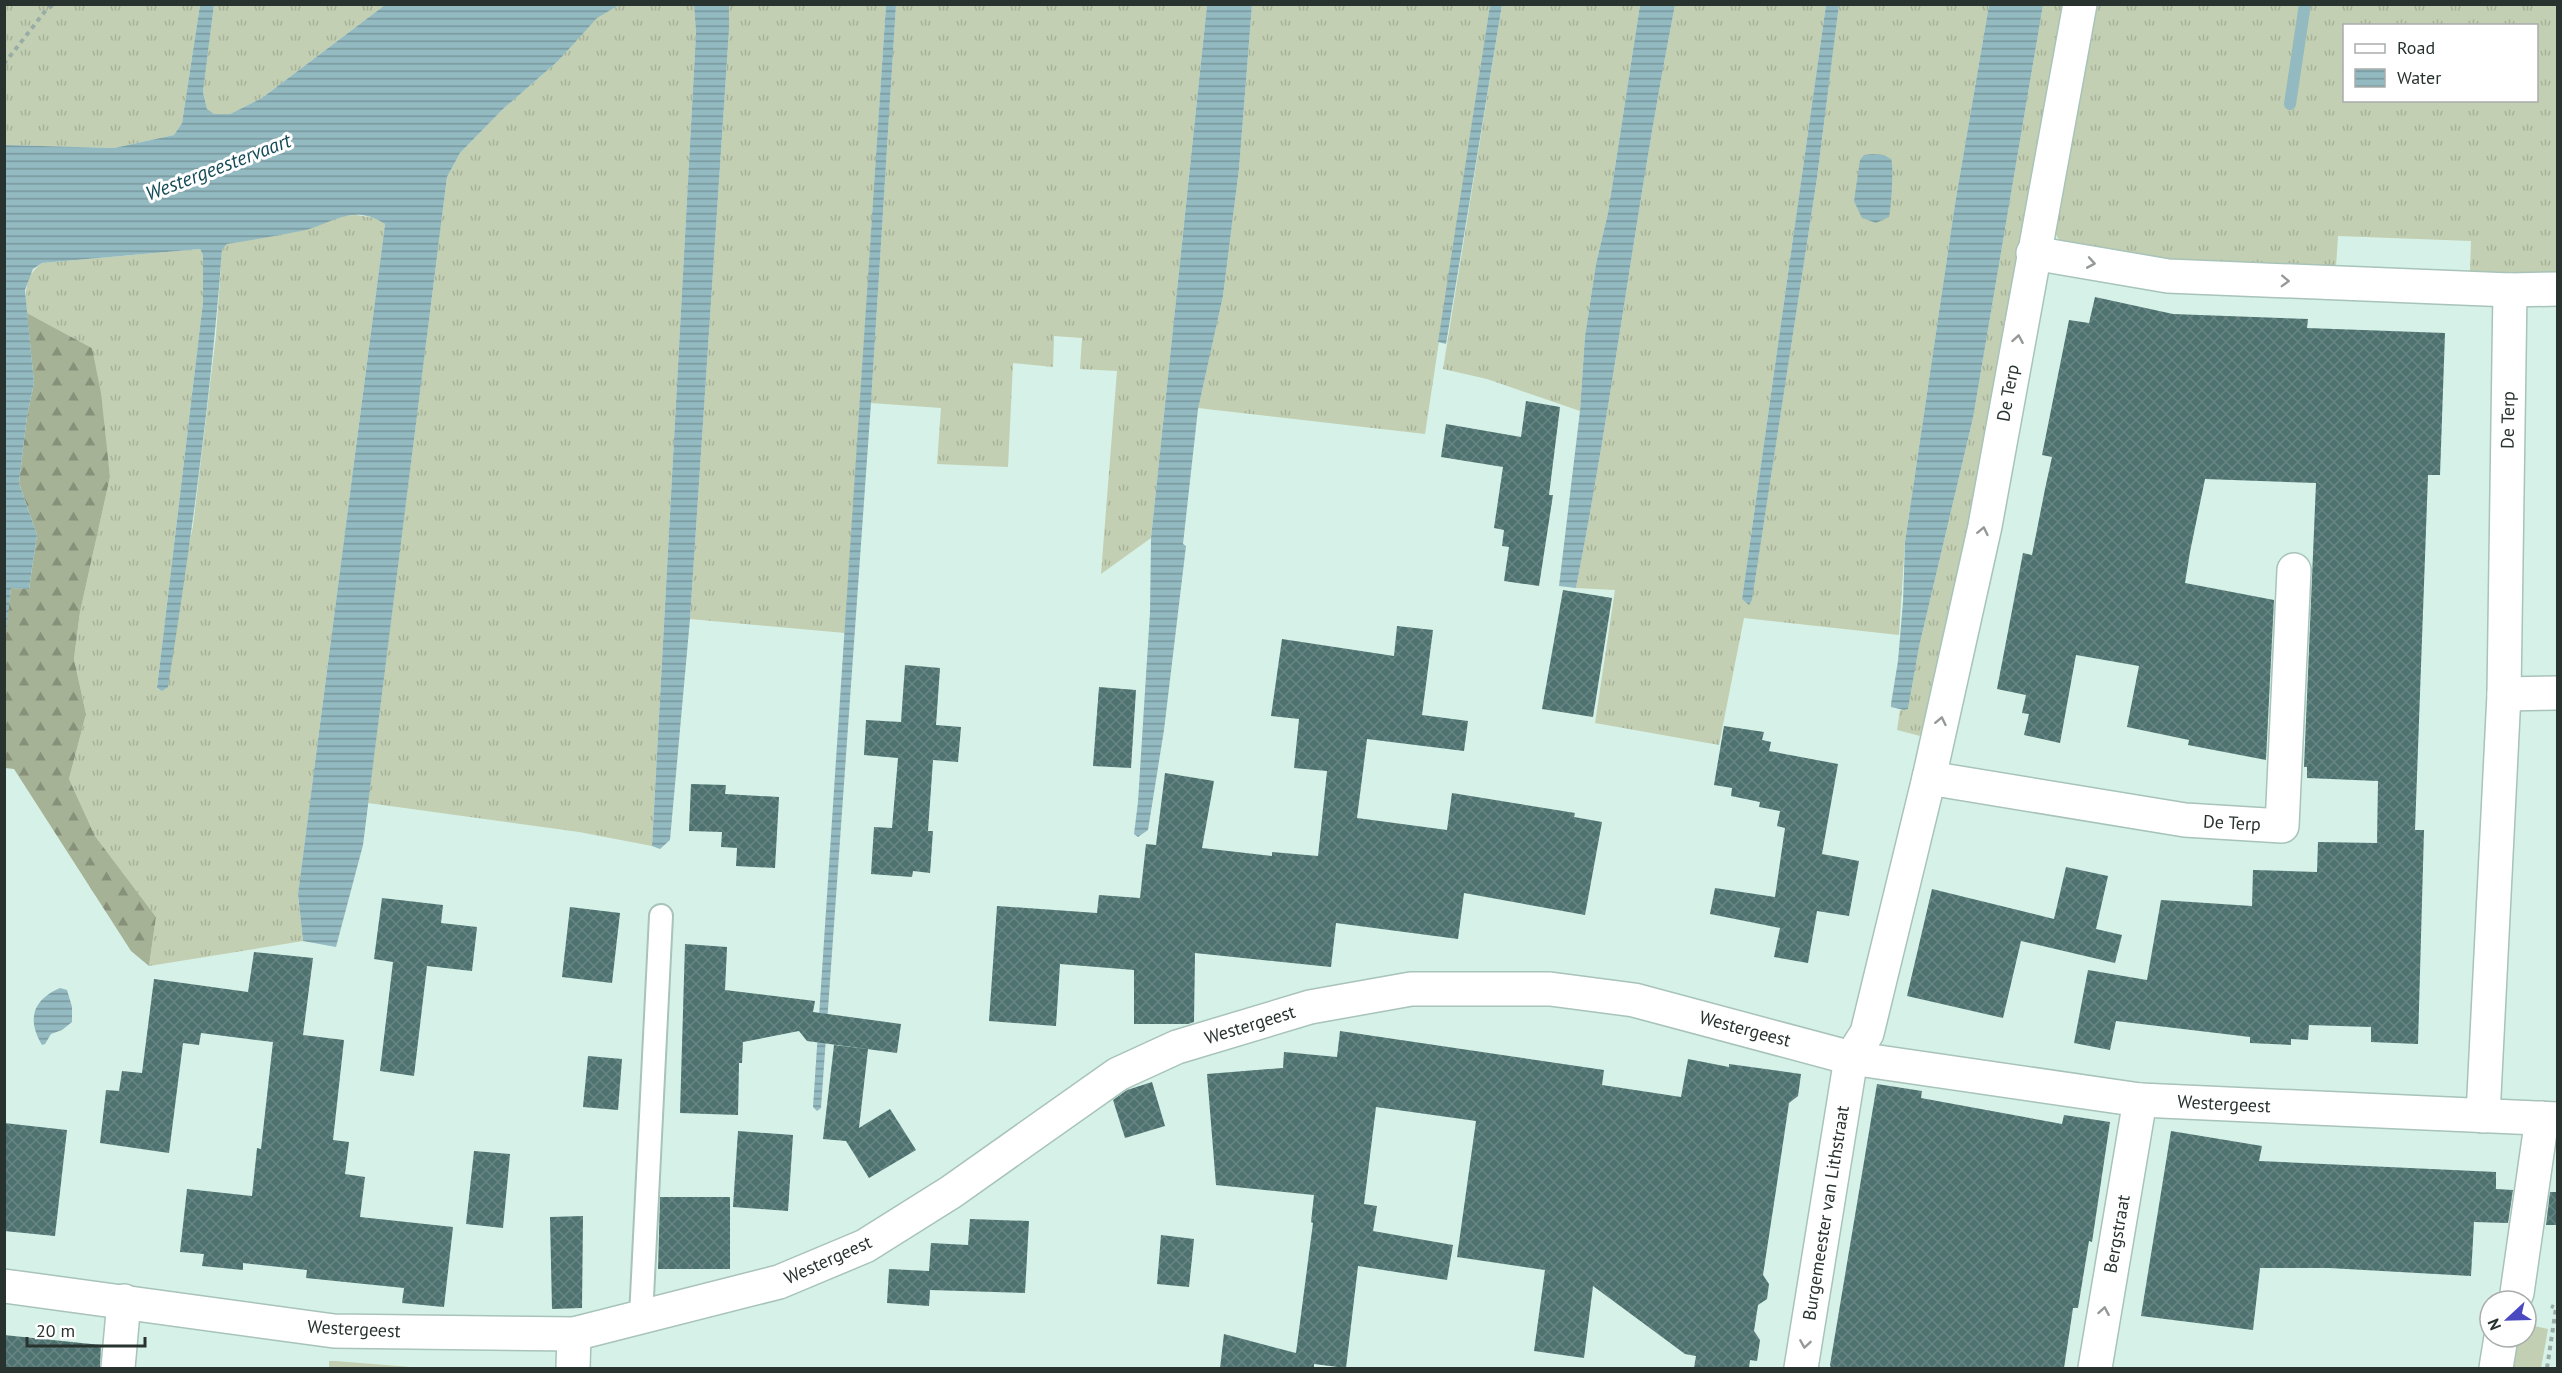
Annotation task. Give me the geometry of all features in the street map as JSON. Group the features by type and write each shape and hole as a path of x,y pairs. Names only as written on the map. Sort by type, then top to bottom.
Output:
{"street":[{"name":"De Terp","path":"1851,1058 1867,1033 1929,778 1985,525 2080,4"},
{"path":"2033,253 2168,276 2510,290 2558,289"},
{"name":"De Terp","path":"2483,1116 2504,694 2510,290"},
{"name":"De Terp","path":"1929,778 2185,820 2282,826 2294,570"},
{"path":"2504,694 2558,693"},
{"name":"Westergeest","path":"4,1286 334,1331 574,1334 779,1282 865,1246 951,1192 1118,1074 1177,1047 1310,1007 1411,989 1550,989 1634,1000 1851,1058 2140,1100 2550,1119"},
{"name":"Burgemeester van Lithstraat","path":"1801,1368 1851,1058"},
{"name":"Bergstraat","path":"2095,1368 2140,1100"},
{"path":"2515,1289 2550,1119"},
{"path":"118,1368 124,1301"},
{"path":"573,1368 574,1334"},
{"path":"2496,1368 2499,1349"}],"lane":[{"path":"641,1317 661,916"}],"path":[{"path":"4,64 46,10 54,4"},
{"path":"2538,1303 2556,1308 2547,1368"}],"green space":[{"path":"4,5 200,5 182,123 174,135 114,148 5,145"},
{"path":"214,5 385,5 262,98 230,114 213,114 207,109 203,92"},
{"path":"619,5 694,5 696,33 652,846 579,832 368,803 447,177 460,153 503,109 558,61 597,17"},
{"path":"729,5 886,5 845,633 690,619"},
{"path":"896,5 1207,5 1151,538 1101,574 1117,371 1080,369 1082,338 1054,336 1053,367 1013,363 1008,467 937,464 941,408 871,403"},
{"path":"1252,5 1490,5 1425,434 1198,408 1223,296 1239,169"},
{"path":"1502,5 1640,5 1608,213 1596,264 1585,336 1580,411 1487,379 1443,369"},
{"path":"1675,5 1826,5 1742,599 1752,599 1817,178 1839,5 1989,5 1955,204 1905,542 1899,635 1744,618 1719,745 1595,723 1615,590 1576,588"},
{"path":"2043,5 2070,5 1928,738 1897,730 1900,710 1908,709 1919,647 1973,418"},
{"path":"2088,5 2557,5 2557,275 2470,272 2471,241 2338,236 2336,267 2173,266 2062,244 2048,223"},
{"path":"356,215 376,218 385,224 298,894 303,941 149,966 156,917 95,836 69,779 86,714 74,659 80,612 110,477 92,348 27,313 27,285 32,273 42,263 200,249 203,255 203,302 157,688 159,690 193,526 216,335 222,250 227,244 304,230 339,216"},
{"path":"27,313 92,348 101,393 110,477 80,612 74,659 86,714 69,779 95,836 156,917 149,966 131,951 14,769 5,768 4,642 11,588 29,589 37,535 19,483 27,416 34,383"},
{"path":"2538,1327 2548,1329 2541,1368 2500,1368 2503,1349 2538,1349"},
{"path":"329,1361 335,1361 423,1368 329,1368"}],"water":[{"name":"Westergeestervaart","path":"200,5 214,5 203,92 207,109 214,114 230,114 262,98 385,5 619,5 597,18 558,61 503,109 460,153 447,177 363,845 336,947 303,941 298,894 385,224 362,215 352,215 301,231 227,244 222,250 206,414 192,524 168,687 162,691 157,688 203,302 203,255 200,249 42,263 33,269 25,290 34,383 27,416 19,483 37,535 29,589 11,588 5,642 5,145 114,148 174,135 182,123"},
{"path":"694,5 729,5 729,30 690,619 670,840 660,849 652,846 696,33"},
{"path":"886,5 896,5 871,403 821,1108 817,1111 813,1107"},
{"path":"1207,5 1252,5 1239,169 1223,296 1198,409 1183,544 1186,546 1164,730 1148,830 1138,837 1134,834 1150,612 1151,538"},
{"path":"1490,5 1502,5 1446,344 1438,342"},
{"path":"1640,5 1675,5 1576,588 1559,586 1580,411 1585,336 1596,264 1608,213"},
{"path":"1826,5 1839,5 1817,178 1752,600 1749,605 1742,599"},
{"path":"1989,5 2043,5 1973,418 1919,647 1908,709 1904,710 1891,707 1891,704 1898,661 1905,542 1955,204"},
{"path":"1864,155 1884,155 1891,159 1892,163 1889,217 1876,223 1862,218 1854,201 1860,160"},
{"path":"60,988 67,990 72,1007 72,1022 62,1030 51,1034 42,1045 35,1027 35,1012 43,998"}],"building":[{"path":"2095,297 2173,314 2308,319 2307,328 2445,333 2440,475 2428,475 2415,830 2424,830 2418,1044 2371,1042 2371,1027 2309,1025 2308,1040 2291,1039 2291,1045 2250,1043 2250,1037 2116,1021 2110,1050 2074,1043 2088,970 2147,980 2161,900 2252,906 2253,870 2317,872 2318,842 2377,843 2378,781 2307,778 2307,767 2304,767 2316,483 2205,479 2190,552 2185,583 2274,600 2266,760 2188,745 2189,740 2127,727 2139,666 2076,655 2060,743 2024,735 2029,714 2022,713 2026,695 1997,689 2023,553 2032,555 2052,457 2042,455 2069,320 2089,323"},
{"path":"1526,401 1560,407 1549,495 1553,495 1539,586 1504,581 1509,547 1502,546 1504,530 1494,528 1503,467 1441,457 1446,424 1521,437"},
{"path":"1563,590 1612,598 1593,717 1542,709"},
{"path":"1397,626 1433,630 1422,715 1468,721 1464,751 1367,739 1357,818 1447,830 1452,793 1575,813 1574,817 1602,822 1585,915 1464,893 1458,939 1336,923 1331,967 1195,953 1194,1022 1188,1024 1134,1024 1134,970 1060,964 1056,1026 989,1021 997,906 1097,913 1099,895 1140,898 1146,844 1156,845 1165,773 1214,781 1202,848 1272,856 1272,852 1318,856 1327,771 1294,768 1299,719 1271,716 1282,639 1394,656"},
{"path":"905,665 940,668 936,725 961,727 958,762 933,760 928,831 933,831 930,873 913,871 912,877 871,874 874,827 892,828 898,758 864,755 866,720 901,722"},
{"path":"1099,687 1136,690 1131,768 1093,766"},
{"path":"1724,726 1764,732 1762,740 1771,742 1769,751 1838,764 1822,854 1859,861 1849,916 1817,911 1808,963 1774,957 1780,928 1710,914 1715,888 1775,897 1785,828 1777,826 1780,811 1759,807 1760,802 1731,796 1732,788 1714,785"},
{"path":"691,784 726,785 725,794 779,797 775,868 736,866 737,848 721,847 722,832 689,831"},
{"path":"2066,867 2108,876 2096,929 2122,935 2115,963 2021,941 2003,1018 1907,996 1932,889 2054,919"},
{"path":"382,898 443,905 441,923 477,927 472,971 427,966 414,1076 380,1071 393,962 374,959"},
{"path":"570,907 620,913 612,983 562,977"},
{"path":"685,944 727,947 725,990 815,1001 813,1012 901,1024 897,1053 807,1041 799,1031 743,1042 742,1063 739,1063 738,1115 680,1113"},
{"path":"254,952 313,958 303,1035 344,1040 333,1140 349,1142 345,1174 365,1177 360,1217 453,1227 444,1307 402,1303 404,1288 306,1278 307,1270 243,1263 243,1270 202,1266 204,1254 180,1252 187,1189 252,1196 257,1148 261,1149 273,1042 201,1033 199,1045 183,1043 169,1153 100,1143 106,1090 119,1091 122,1071 142,1073 154,979 248,992"},
{"path":"1340,1031 1604,1070 1602,1085 1681,1097 1688,1059 1729,1067 1729,1064 1801,1074 1798,1096 1789,1103 1763,1275 1769,1284 1767,1299 1758,1305 1754,1331 1760,1340 1757,1361 1750,1360 1749,1368 1694,1368 1696,1356 1685,1354 1593,1286 1584,1358 1534,1351 1545,1270 1457,1257 1476,1121 1376,1107 1364,1204 1377,1206 1373,1231 1453,1245 1447,1280 1358,1266 1346,1368 1314,1364 1314,1368 1220,1368 1224,1334 1296,1353 1313,1223 1311,1222 1314,1195 1216,1185 1207,1074 1283,1068 1284,1052 1337,1057"},
{"path":"834,1045 868,1049 859,1128 890,1109 916,1150 869,1178 846,1141 823,1139"},
{"path":"588,1056 622,1059 618,1110 583,1107"},
{"path":"1152,1082 1165,1126 1125,1138 1113,1100 1127,1090"},
{"path":"1877,1084 1922,1091 1921,1098 2062,1124 2064,1115 2110,1122 2092,1242 2089,1241 2078,1308 2073,1308 2064,1368 1831,1368"},
{"path":"4,1123 67,1130 55,1236 4,1231"},
{"path":"738,1131 793,1135 788,1211 733,1207"},
{"path":"2171,1131 2262,1146 2259,1161 2496,1172 2496,1189 2513,1190 2508,1223 2474,1222 2471,1276 2329,1268 2260,1268 2253,1330 2141,1316"},
{"path":"474,1151 510,1154 503,1228 466,1224"},
{"path":"2550,1192 2558,1192 2558,1225 2546,1225"},
{"path":"660,1197 730,1197 730,1269 658,1269"},
{"path":"583,1216 582,1308 552,1309 550,1217"},
{"path":"970,1219 1029,1221 1025,1293 930,1290 929,1306 887,1303 889,1269 929,1271 931,1243 968,1245"},
{"path":"1161,1235 1194,1239 1189,1287 1157,1284"},
{"path":"4,1335 101,1345 100,1368 4,1368"}],"waterway":[{"path":"2290,104 2305,4"}]}
